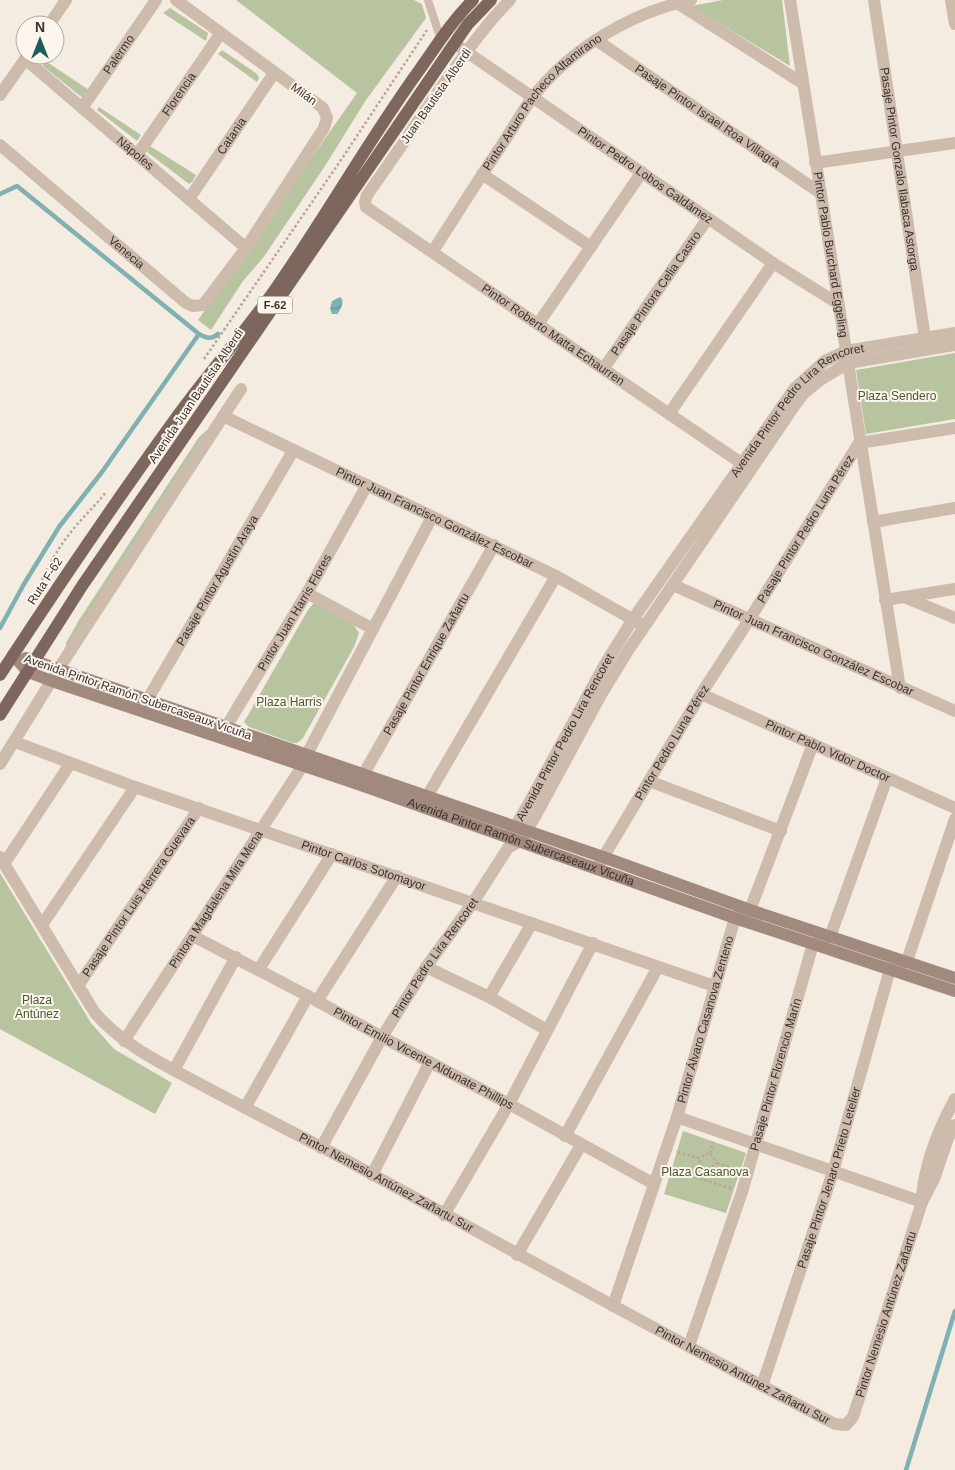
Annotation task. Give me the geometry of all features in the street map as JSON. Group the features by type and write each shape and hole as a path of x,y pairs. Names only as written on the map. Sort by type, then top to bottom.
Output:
{"main road":[{"name":"Avenida Juan Bautista Alberdi","path":"115,502 174,420 274,291 344,186 393,106 454,20 472,0"},
{"name":"Avenida Juan Bautista Alberdi","path":"0,715 82,586 454,44 468,24 490,0"},
{"name":"Ruta F-62","path":"0,675 115,502"}],"street":[{"path":"55,15 66,0"},
{"name":"Palermo","path":"82,108 156,0"},
{"name":"Milán","path":"176,0 323,108 327,118 326,123 246,248"},
{"path":"454,20 466,0"},
{"name":"Juan Bautista Alberdi","path":"367,195 467,52 496,14 510,0"},
{"name":"Pintor Arturo Pacheco Altamirano","path":"432,251 533,97 563,66 596,40 630,20 677,3 691,0"},
{"name":"Pintor Pablo Burchard Eggeling","path":"790,0 859,443 900,688"},
{"name":"Pasaje Pintor Gonzalo Ilabaca Astorga","path":"874,0 925,338"},
{"path":"951,0 955,24"},
{"path":"677,3 802,83"},
{"name":"Florencia","path":"138,156 221,33"},
{"name":"Pasaje Pintor Israel Roa Villagra","path":"596,40 819,192"},
{"name":"Pintor Pedro Lobos Galdámez","path":"454,44 772,263 837,303"},
{"path":"0,95 21,65"},
{"name":"Nápoles","path":"35,65 82,108 246,248"},
{"name":"Catania","path":"189,199 274,73"},
{"path":"815,163 955,143"},
{"name":"Venecia","path":"0,145 186,303 193,306 198,307 206,302 246,248"},
{"path":"538,324 642,172"},
{"path":"482,174 591,247"},
{"name":"Pintor Roberto Matta Echaurren","path":"367,195 366,206 746,466"},
{"name":"Pasaje Pintora Celia Castro","path":"604,368 708,218"},
{"path":"669,414 772,263"},
{"name":"Avenida Pintor Pedro Lira Rencoret","path":"639,622 673,585 795,388 825,361 955,332"},
{"name":"Avenida Pintor Pedro Lira Rencoret","path":"847,357 955,345"},
{"path":"0,764 58,669 241,389"},
{"name":"Pintor Juan Francisco González Escobar","path":"223,416 293,451 494,545 556,576 639,622"},
{"name":"Pasaje Pintor Pedro Luna Pérez","path":"749,620 859,443 955,428"},
{"name":"Pasaje Pintor Agustín Araya","path":"144,706 293,451"},
{"name":"Avenida Pintor Pedro Lira Rencoret","path":"515,837 602,693 639,622 746,466"},
{"name":"Pintor Juan Harris Flores","path":"224,733 307,593 367,485"},
{"path":"873,522 955,508"},
{"name":"Pintora Magdalena Mira Mena","path":"124,1041 262,829 304,760 432,517"},
{"name":"Pasaje Pintor Enrique Zañartu","path":"361,779 494,545"},
{"path":"424,802 556,576"},
{"name":"Pintor Juan Francisco González Escobar","path":"673,585 955,712"},
{"path":"885,600 955,589"},
{"path":"307,593 373,629"},
{"path":"904,597 955,618"},
{"name":"Pintor Pedro Luna Pérez","path":"596,868 701,694 749,620"},
{"name":"Avenida Pintor Ramón Subercaseaux Vicuña","path":"13,655 36,660 144,706"},
{"name":"Avenida Pintor Ramón Subercaseaux Vicuña","path":"13,655 28,672 52,681 144,706 361,779 596,868 735,918 955,991"},
{"name":"Pintor Pablo Vidor Doctor","path":"701,694 955,808"},
{"name":"Pintor Carlos Sotomayor","path":"15,742 135,787 262,829 472,904 593,943 714,986"},
{"path":"735,918 750,910 813,744"},
{"path":"2,861 70,764"},
{"path":"814,944 830,937 886,778"},
{"path":"648,781 781,831"},
{"path":"42,925 135,787"},
{"name":"Pasaje Pintor Luis Herrera Guevara","path":"78,986 199,808"},
{"path":"890,969 907,961 955,819"},
{"name":"Avenida Pintor Ramón Subercaseaux Vicuña","path":"515,837 603,857 750,910 955,978"},
{"name":"Pintor Pedro Lira Rencoret","path":"321,1148 382,1037 426,967 472,904 515,837"},
{"path":"259,970 332,854"},
{"name":"Pintor Nemesio Antúnez Zañartu Sur","path":"2,861 95,1013 107,1027 124,1041 174,1070 762,1386 835,1424 846,1425"},
{"path":"245,1108 313,998 397,876"},
{"name":"Pintor Álvaro Casanova Zenteno","path":"613,1306 677,1117 735,918"},
{"path":"489,997 532,923"},
{"name":"Pintor Emilio Vicente Aldunate Phillips","path":"193,936 313,998 509,1104 581,1146 654,1184"},
{"path":"444,1215 509,1104 593,943"},
{"name":"Pasaje Pintor Florencio Marín","path":"690,1346 748,1173 814,944"},
{"path":"174,1070 236,957"},
{"path":"426,967 489,997 547,1030"},
{"path":"565,1136 658,967"},
{"name":"Pasaje Pintor Jenaro Prieto Letelier","path":"762,1386 833,1172 890,969"},
{"path":"372,1175 430,1062"},
{"path":"922,1202 924,1175 937,1135 955,1099"},
{"path":"677,1117 922,1202"},
{"path":"922,1202 934,1179 948,1138 955,1125"},
{"path":"517,1255 581,1146"},
{"name":"Pintor Nemesio Antúnez Zañartu","path":"846,1425 853,1417 922,1202"}],"lane":[{"path":"428,0 441,40"}],"path":[{"path":"202,360 341,160 434,18"},
{"path":"32,603 41,579 56,553 74,528 108,489"},
{"path":"666,1148 698,1158 710,1153 717,1163 748,1173"},
{"path":"698,1158 705,1171"},
{"path":"702,1179 705,1171 717,1163"},
{"path":"660,1167 742,1192"}],"green space":[{"path":"236,0 414,0 422,4 426,18 366,100 325,166 263,258 243,281 211,330 198,320 357,93"},
{"path":"723,0 782,0 790,66 691,6"},
{"path":"170,8 208,33 206,41 163,13"},
{"path":"222,50 257,74 259,78 257,82 218,54"},
{"path":"52,65 89,90 84,99 43,66"},
{"path":"99,107 141,135 137,141 97,110"},
{"path":"150,146 196,175 193,181 189,184 147,152"},
{"name":"Plaza Sendero","path":"955,353 955,419 866,434 856,370"},
{"path":"207,430 66,648 66,643 79,620 199,437"},
{"name":"Plaza Harris","path":"313,604 317,604 353,624 359,633 354,647 303,738 297,743 293,743 249,727 244,722"},
{"name":"Plaza Antúnez","path":"0,873 91,1023 114,1049 172,1083 155,1114 0,1029"},
{"name":"Plaza Casanova","path":"683,1131 746,1153 726,1213 664,1194"}],"water":[{"path":"340,297 342,305 337,314 332,314 330,309 332,301"}],"waterway":[{"path":"0,194 17,186 199,334 208,338 218,334"},
{"path":"0,628 59,527 102,472 199,334"},
{"path":"906,1470 955,1311"}]}
